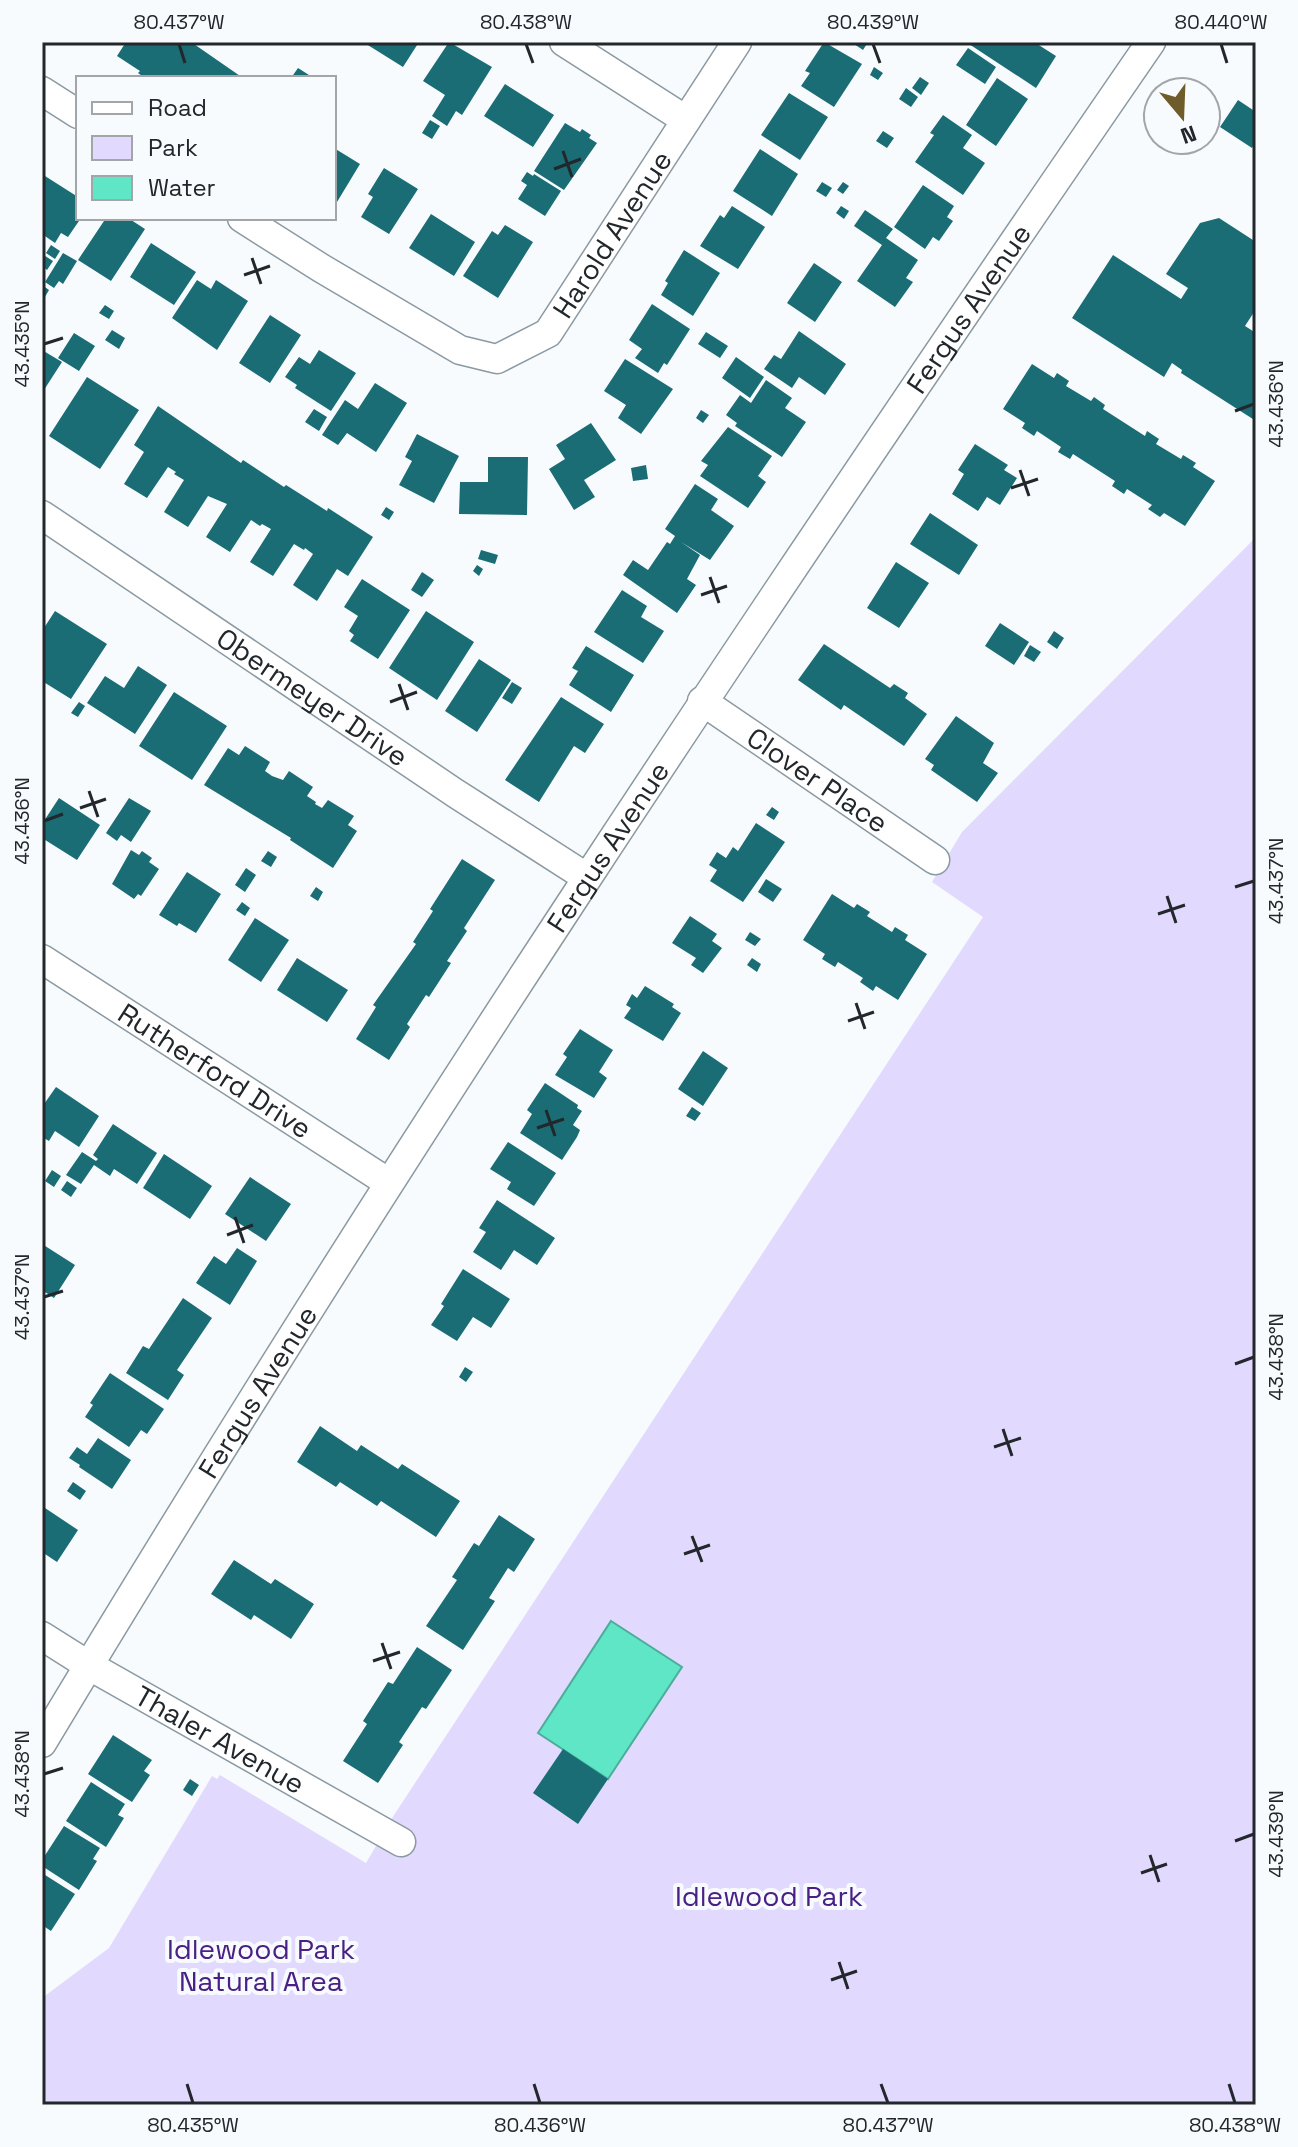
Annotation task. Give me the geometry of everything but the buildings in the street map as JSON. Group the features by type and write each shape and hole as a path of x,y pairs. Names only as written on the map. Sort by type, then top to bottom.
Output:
{"street":[{"path":"564,42 686,120"},
{"name":"Harold Avenue","path":"245,220 460,350 497,359 548,333 737,42"},
{"name":"Fergus Avenue","path":"42,1743 216,1454 586,877 702,701 1151,42"},
{"path":"42,91 76,113"},
{"name":"Obermeyer Drive","path":"42,515 455,793 586,877"},
{"name":"Clover Place","path":"702,701 935,860"},
{"name":"Rutherford Drive","path":"42,959 389,1183"},
{"name":"Thaler Avenue","path":"42,1636 401,1842"}],"green space":[{"path":"1256,537 1256,2105 42,2105 42,1998 109,1948 212,1776 217,1779 220,1775 366,1863 394,1815 983,917 932,882 962,832"}],"water":[{"path":"611,1621 682,1667 608,1779 538,1733"}],"park label":[{"name":"Idlewood Park","path":"769,1896"},
{"name":"Idlewood Park Natural Area","path":"261,1965"}]}
